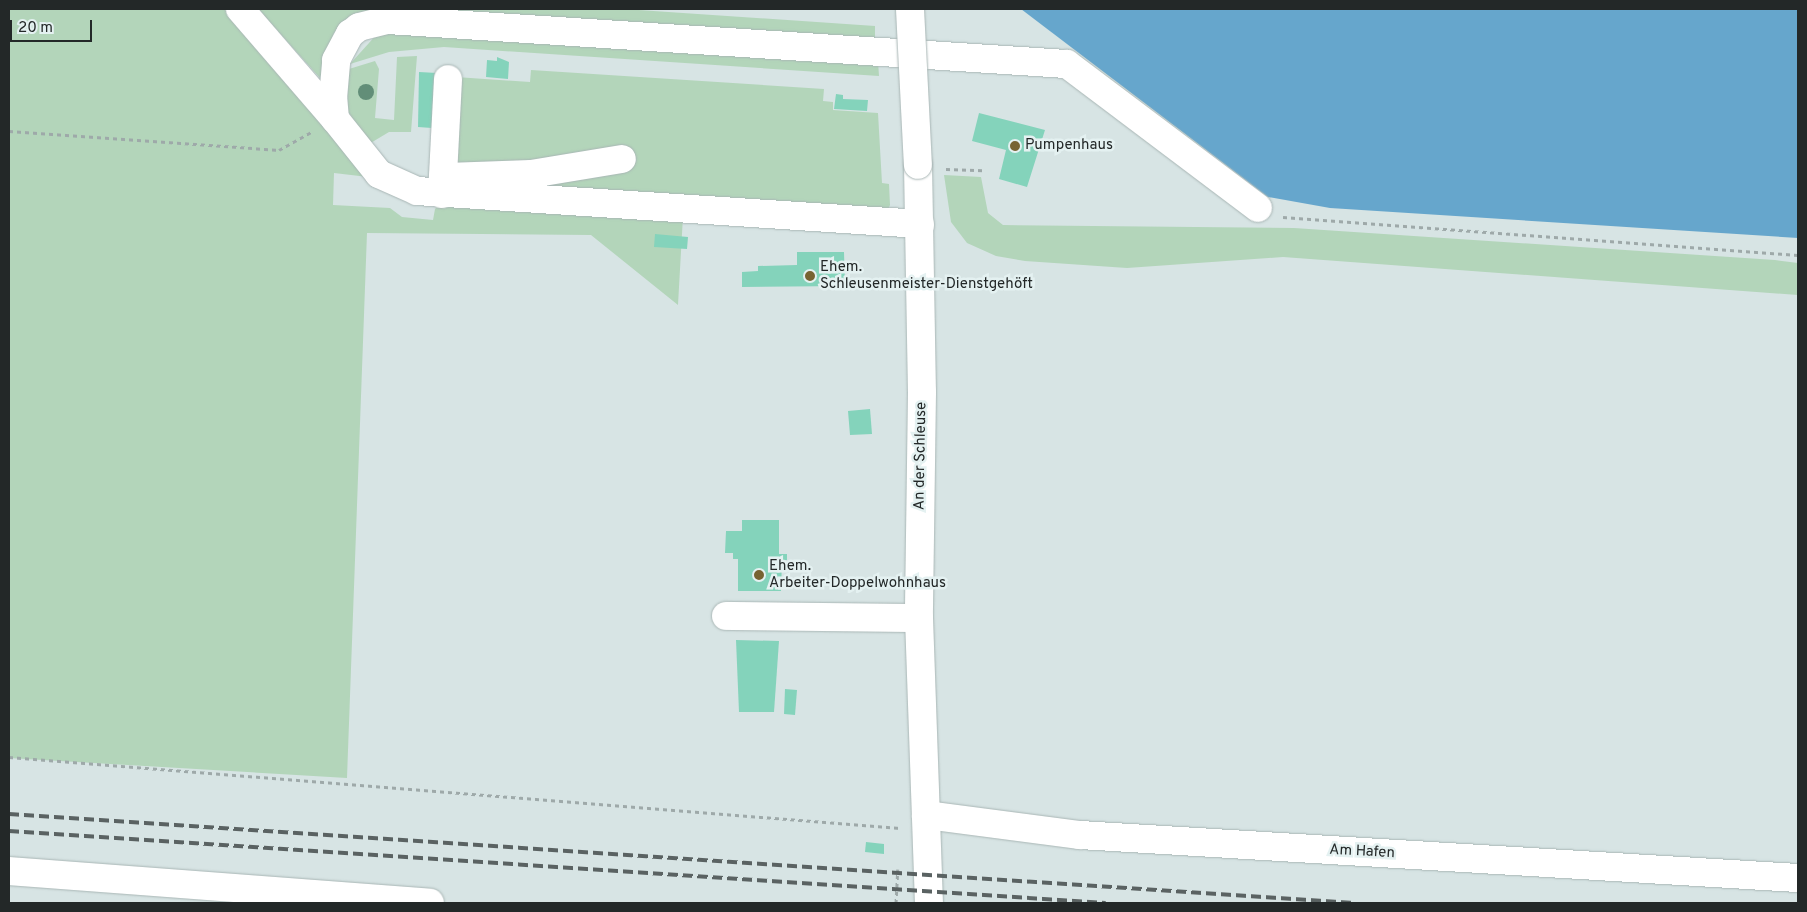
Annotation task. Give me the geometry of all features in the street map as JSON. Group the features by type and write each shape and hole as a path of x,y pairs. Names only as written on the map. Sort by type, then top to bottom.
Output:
{"main road":[{"path":"240,9 335,119 379,174 397,185 442,185 920,224"},
{"name":"An der Schleuse","path":"910,9 928,167 920,224 919,618 929,903"},
{"path":"335,119 333,80 342,45 359,27 388,20 1066,64 1258,208"},
{"path":"442,185 448,79"},
{"path":"442,185 531,174 622,159"},
{"path":"726,616 919,618"},
{"name":"Am Hafen","path":"926,822 1080,835 1798,878"},
{"path":"9,871 430,903"}],"path":[{"path":"9,131 279,150 335,119"},
{"path":"928,167 983,170"},
{"path":"1258,208 1306,221 1798,255"},
{"path":"9,757 926,822"}],"green space":[{"path":"9,9 225,9 368,177 334,173 333,205 390,208 402,217 433,220 435,209 442,202 683,216 678,305 591,235 367,233 347,778 9,758"},
{"path":"258,9 378,9 354,14 334,33 320,78"},
{"path":"389,9 624,9 875,26 875,42"},
{"path":"378,33 878,62 879,76 444,47 389,52 350,64"},
{"path":"417,56 411,132 389,132 369,144 347,110 349,69 375,61 379,69 375,118 394,120 397,57"},
{"path":"531,70 824,89 823,101 833,102 833,110 878,113 882,183 889,184 890,205 888,210 449,185 456,77 530,82"},
{"path":"944,175 981,177 988,213 1003,225 1294,228 1775,260 1798,263 1798,295 1283,257 1127,268 1025,261 996,256 967,243 951,222"}],"water":[{"path":"1021,9 1798,9 1798,238 1330,208 1268,197"}],"building":[{"path":"497,57 509,62 508,79 486,77 487,60 497,61"},
{"path":"419,72 437,73 432,128 418,127"},
{"path":"836,94 843,95 843,99 868,100 867,111 834,109"},
{"name":"Pumpenhaus","path":"979,113 1045,130 1027,187 999,179 1006,150 972,141"},
{"path":"655,234 688,237 687,249 654,247"},
{"name":"Ehem. Schleusenmeister-Dienstgehöft","path":"797,252 844,252 845,286 742,287 742,272 758,271 758,266 797,265"},
{"path":"870,409 872,434 850,435 848,411"},
{"name":"Ehem. Arbeiter-Doppelwohnhaus","path":"742,520 779,520 779,554 787,554 787,560 782,560 781,591 738,591 738,559 733,559 733,553 725,553 726,531 742,531"},
{"path":"736,640 779,641 774,712 739,712"},
{"path":"785,689 797,690 795,715 784,714"},
{"path":"866,842 884,844 884,854 865,852"}],"railway":[{"path":"9,814 1354,903"},
{"path":"9,831 1106,903"}],"place":[{"name":"Pumpenhaus","path":"1015,146"},
{"name":"Ehem. Schleusenmeister-Dienstgehöft","path":"810,276"},
{"name":"Ehem. Arbeiter-Doppelwohnhaus","path":"759,575"}]}
